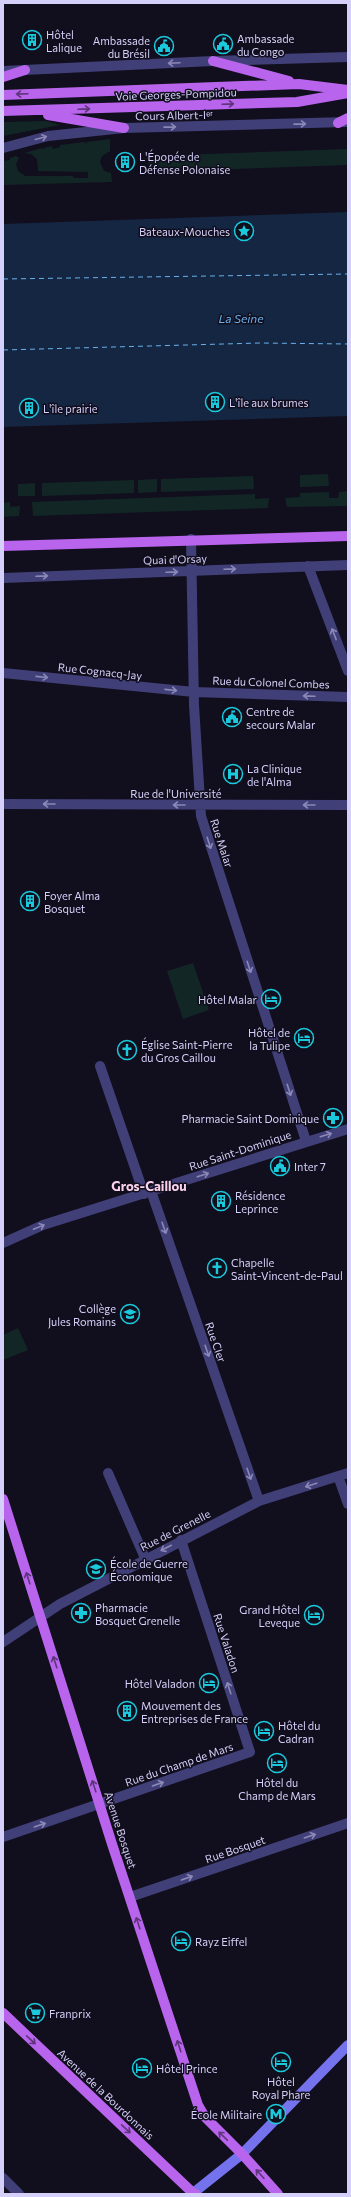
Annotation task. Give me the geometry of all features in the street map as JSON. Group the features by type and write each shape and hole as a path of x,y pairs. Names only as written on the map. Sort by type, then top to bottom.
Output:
{"main road":[{"path":"213,61 299,84"},
{"path":"3,77 25,70"},
{"name":"Voie Georges-Pompidou","path":"3,95 299,84 348,90"},
{"name":"Voie Georges-Pompidou","path":"3,111 297,102 348,94"},
{"path":"26,111 124,128"},
{"path":"343,123 348,118"},
{"name":"Quai d'Orsay","path":"3,546 191,539 348,536"},
{"name":"Avenue Bosquet","path":"3,1499 130,1898 198,2105 205,2117 242,2154 278,2194"},
{"name":"Avenue de la Bourdonnais","path":"3,2013 194,2194"},
{"path":"194,2194 242,2154 348,2045"}],"street":[{"path":"3,71 213,61 348,57"},
{"name":"Cours Albert-Iᵉʳ","path":"3,148 48,136 124,128 343,123"},
{"name":"Rue Malar","path":"191,539 194,692 199,805 306,1141"},
{"name":"Quai d'Orsay","path":"3,578 348,565"},
{"path":"308,566 348,671"},
{"name":"Rue Cognacq-Jay","path":"3,673 194,692"},
{"name":"Rue du Colonel Combes","path":"194,692 348,697"},
{"name":"Rue de l'Université","path":"3,804 348,805"},
{"name":"Rue Cler","path":"100,1066 259,1501"},
{"name":"Rue Saint-Dominique","path":"3,1243 43,1225 348,1129"},
{"path":"108,1472 145,1558"},
{"path":"343,1474 348,1504"},
{"name":"Rue de Grenelle","path":"3,1642 60,1604 145,1558 259,1501 343,1474"},
{"name":"Rue Valadon","path":"181,1540 250,1752"},
{"name":"Rue du Champ de Mars","path":"3,1837 250,1752"},
{"name":"Rue Bosquet","path":"130,1898 348,1823"},
{"path":"3,2178 20,2194"}],"green space":[{"path":"46,121 60,125 3,136 3,122"},
{"path":"110,139 110,151 102,156 100,162 104,171 111,173 112,182 3,185 3,161 10,160 10,158 16,156 19,158 16,164 18,171 25,176 73,176 74,178 88,178 88,172 38,171 37,159 31,154 24,153 42,148 44,150 44,148 52,146 53,149 60,147 60,145 85,142 87,144 87,142"},
{"path":"348,149 348,165 149,172 148,156"},
{"path":"328,474 329,486 300,487 300,475"},
{"path":"253,476 254,489 161,492 161,479"},
{"path":"157,479 157,492 138,493 138,480"},
{"path":"134,480 134,493 42,496 42,483"},
{"path":"35,483 35,496 18,496 18,484"},
{"path":"348,491 348,506 287,507 285,498 300,497 300,493 329,492 329,498 338,498 339,492"},
{"path":"255,494 255,499 269,498 268,508 33,516 32,502"},
{"path":"10,502 10,507 20,506 19,516 3,517 3,503"},
{"path":"193,963 209,1010 183,1019 167,971"},
{"path":"18,1328 28,1350 3,1360 3,1335"}],"water":[{"name":"La Seine","path":"348,212 348,416 3,427 3,224"}],"ferry route":[{"path":"3,279 348,274"},
{"path":"3,350 260,343 348,344"}],"place":[{"name":"Hôtel Lalique","path":"32,40"},
{"name":"Ambassade du Congo","path":"223,44"},
{"name":"Ambassade du Brésil","path":"164,46"},
{"name":"L'Épopée de Défense Polonaise","path":"125,162"},
{"name":"Bateaux-Mouches","path":"244,231"},
{"name":"L'île aux brumes","path":"215,402"},
{"name":"L'île prairie","path":"29,408"},
{"name":"Centre de secours Malar","path":"232,717"},
{"name":"La Clinique de l'Alma","path":"233,774"},
{"name":"Foyer Alma Bosquet","path":"30,901"},
{"name":"Hôtel Malar","path":"271,999"},
{"name":"Hôtel de la Tulipe","path":"304,1038"},
{"name":"Église Saint-Pierre du Gros Caillou","path":"127,1050"},
{"name":"Pharmacie Saint Dominique","path":"333,1118"},
{"name":"Inter 7","path":"280,1166"},
{"name":"Résidence Leprince","path":"221,1201"},
{"name":"Chapelle Saint-Vincent-de-Paul","path":"217,1268"},
{"name":"Collège Jules Romains","path":"130,1314"},
{"name":"École de Guerre Économique","path":"96,1569"},
{"name":"Pharmacie Bosquet Grenelle","path":"81,1613"},
{"name":"Grand Hôtel Leveque","path":"314,1615"},
{"name":"Hôtel Valadon","path":"209,1683"},
{"name":"Mouvement des Entreprises de France","path":"127,1711"},
{"name":"Hôtel du Cadran","path":"264,1731"},
{"name":"Hôtel du Champ de Mars","path":"277,1763"},
{"name":"Rayz Eiffel","path":"181,1941"},
{"name":"Franprix","path":"35,2013"},
{"name":"Hôtel Royal Phare","path":"281,2062"},
{"name":"Hôtel Prince","path":"142,2068"},
{"name":"École Militaire","path":"276,2114"}],"district":[{"name":"Gros-Caillou","path":"149,1186"}]}
